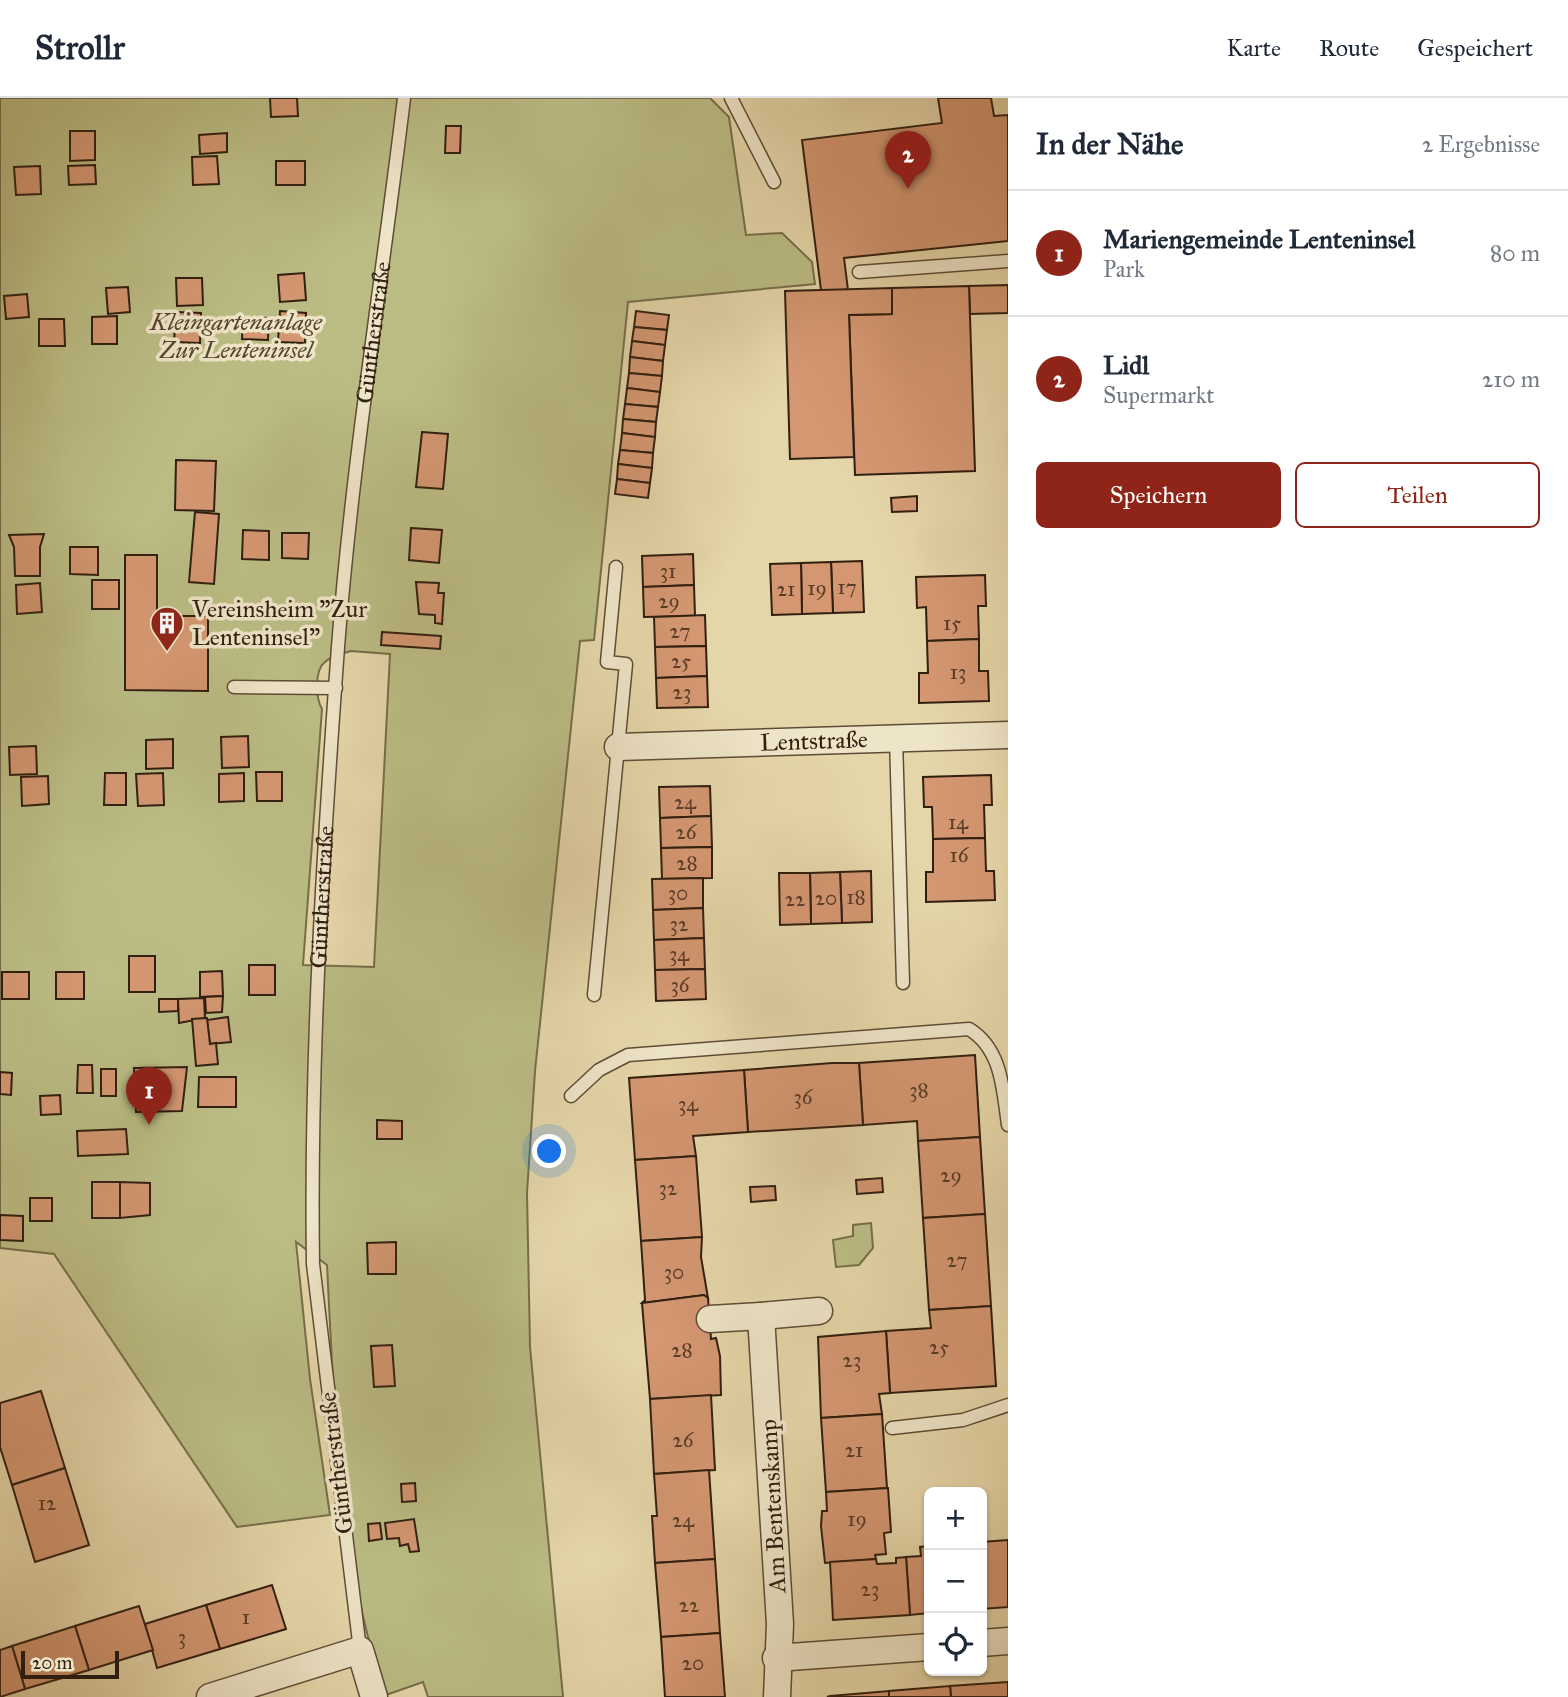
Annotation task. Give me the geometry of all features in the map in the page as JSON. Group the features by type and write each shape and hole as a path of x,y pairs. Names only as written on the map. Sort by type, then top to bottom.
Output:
{"street":[{"name":"Lentstraße","path":"618,747 1008,735"},
{"path":"710,1319 819,1311"},
{"name":"Am Bentenskamp","path":"761,1316 780,1624 776,1658 777,1697"},
{"path":"987,1643 1008,1641"},
{"path":"776,1658 924,1647"},
{"path":"211,1697 360,1650"},
{"name":"Güntherstraße","path":"360,1650 374,1697"}],"lane":[{"name":"Güntherstraße","path":"360,1650 313,1264 311,1212 320,904 336,688 355,497 404,98"},
{"path":"731,98 774,182"},
{"path":"859,272 1008,261"},
{"path":"594,995 626,664 607,662 616,567"},
{"path":"234,687 336,688"},
{"path":"896,738 903,983"},
{"path":"571,1096 599,1070 628,1055 969,1029 985,1038 995,1058 1008,1125"},
{"path":"892,1428 963,1420 1008,1405"}],"green space":[{"name":"Kleingartenanlage Zur Lenteninsel","path":"0,98 710,98 729,117 746,235 782,233 812,262 815,284 628,302 594,640 580,641 535,1071 527,1193 530,1347 563,1697 428,1697 423,1682 386,1695 370,1646 349,1539 336,1427 327,1265 296,1242 310,1379 330,1515 237,1527 54,1254 0,1248","holes":["351,651 390,654 374,967 303,965 322,709 317,692 319,671 327,660"]},
{"path":"871,1223 873,1248 859,1265 836,1267 833,1240 853,1236 853,1225"}],"building":[{"path":"270,98 297,98 298,116 271,117"},
{"path":"938,98 991,98 994,116 1008,115 1008,241 844,258 848,290 821,290 802,140 942,123"},
{"path":"446,126 461,126 460,153 445,153"},
{"path":"70,131 95,131 95,160 70,161"},
{"path":"227,133 227,152 200,154 199,135"},
{"path":"217,156 219,184 193,185 192,157"},
{"path":"276,161 305,161 305,185 276,185"},
{"path":"95,165 96,184 69,185 68,166"},
{"path":"40,166 41,194 16,195 14,167"},
{"path":"304,273 306,300 280,302 278,275"},
{"path":"176,278 202,278 203,305 177,306"},
{"path":"1008,285 1008,313 970,314 969,286"},
{"path":"969,286 975,471 855,475 849,315 892,314 892,288"},
{"path":"128,287 130,312 108,314 106,288"},
{"path":"892,288 892,314 849,315 854,457 790,459 785,291"},
{"path":"27,294 29,317 6,319 4,296"},
{"path":"280,311 306,313 305,343 278,342"},
{"path":"636,311 669,315 667,330 634,327"},
{"path":"176,312 201,313 200,343 174,342"},
{"path":"117,316 117,344 92,344 92,317"},
{"path":"243,317 269,318 268,340 242,339"},
{"path":"39,319 64,319 65,346 39,346"},
{"path":"634,327 667,330 665,345 632,341"},
{"path":"632,341 665,345 663,361 630,357"},
{"path":"630,357 663,361 662,376 629,373"},
{"path":"629,373 662,376 660,392 627,388"},
{"path":"627,388 660,392 658,407 625,404"},
{"path":"625,404 658,407 656,422 623,419"},
{"path":"623,419 656,422 655,437 622,433"},
{"path":"422,432 448,434 443,489 416,487"},
{"path":"622,433 655,437 653,453 620,450"},
{"path":"620,450 653,453 652,468 618,464"},
{"path":"176,460 216,461 214,511 175,510"},
{"path":"618,464 652,468 650,483 617,479"},
{"path":"617,479 650,483 648,498 615,494"},
{"path":"917,496 917,511 892,512 891,498"},
{"path":"195,512 219,514 214,584 189,582"},
{"path":"411,528 442,530 439,563 409,560"},
{"path":"243,530 269,531 269,560 242,559"},
{"path":"282,533 309,533 308,559 282,558"},
{"path":"44,534 40,547 40,576 15,576 14,547 9,535"},
{"path":"70,547 98,547 98,575 70,574"},
{"path":"693,554 694,585 643,587 642,556"},
{"name":"Vereinsheim \"Zur Lenteninsel\"","path":"125,555 157,555 157,616 208,616 208,691 125,690"},
{"path":"862,561 864,612 833,613 831,562"},
{"path":"831,562 833,613 802,614 801,563"},
{"path":"801,563 802,614 772,615 770,564"},
{"path":"985,575 986,606 978,606 979,639 927,641 926,607 917,608 916,577"},
{"path":"92,580 119,580 119,609 92,609"},
{"path":"416,582 439,583 438,593 444,593 442,624 435,623 435,615 419,614"},
{"path":"40,583 42,612 17,614 16,585"},
{"path":"694,585 695,616 644,617 643,587"},
{"path":"705,615 706,646 655,647 654,617"},
{"path":"382,632 441,636 440,649 381,645"},
{"path":"979,639 979,671 988,671 989,701 919,703 919,673 928,673 927,641"},
{"path":"706,646 707,676 656,678 655,647"},
{"path":"707,676 708,707 657,708 656,678"},
{"path":"248,736 249,767 222,768 221,737"},
{"path":"173,739 173,768 146,769 146,740"},
{"path":"36,746 37,774 10,775 9,747"},
{"path":"256,772 282,772 282,801 257,801"},
{"path":"105,773 126,773 126,805 104,805"},
{"path":"163,773 164,805 138,806 136,774"},
{"path":"244,773 244,801 219,802 219,774"},
{"path":"991,775 992,805 984,805 985,838 933,839 932,807 924,807 923,777"},
{"path":"48,776 49,804 22,806 21,777"},
{"path":"710,786 711,816 660,818 659,787"},
{"path":"711,816 712,847 661,848 660,818"},
{"path":"985,838 986,871 994,871 995,900 926,902 926,872 933,872 933,839"},
{"path":"712,847 712,878 662,879 661,848"},
{"path":"871,871 872,922 842,923 840,872"},
{"path":"840,872 842,923 811,924 810,873"},
{"path":"779,873 810,873 811,924 780,925"},
{"path":"703,878 703,908 653,910 652,879"},
{"path":"703,908 704,938 654,940 653,910"},
{"path":"704,938 705,969 655,970 654,940"},
{"path":"129,956 155,956 155,992 129,992"},
{"path":"249,965 275,965 275,995 249,995"},
{"path":"705,969 706,999 656,1001 655,970"},
{"path":"222,971 223,996 200,997 200,972"},
{"path":"2,972 29,972 29,999 2,999"},
{"path":"56,972 84,972 84,999 56,999"},
{"path":"223,996 222,1012 206,1013 205,997"},
{"path":"204,998 205,1018 179,1023 178,999"},
{"path":"159,999 178,999 178,1011 159,1012"},
{"path":"228,1017 231,1042 210,1044 207,1020"},
{"path":"207,1018 210,1044 216,1043 218,1064 196,1066 192,1019"},
{"path":"975,1055 980,1137 918,1141 917,1121 863,1125 859,1063"},
{"path":"859,1063 863,1125 748,1132 744,1070"},
{"path":"78,1065 92,1065 93,1093 77,1093"},
{"path":"187,1067 182,1111 136,1112 134,1068"},
{"path":"101,1069 116,1069 116,1096 101,1096"},
{"path":"744,1070 748,1132 693,1136 696,1156 635,1160 629,1078"},
{"path":"0,1072 12,1073 11,1095 0,1094"},
{"path":"199,1077 236,1077 236,1107 198,1107"},
{"path":"60,1095 61,1114 41,1115 40,1096"},
{"path":"377,1120 402,1121 402,1139 377,1139"},
{"path":"126,1129 128,1154 78,1156 77,1131"},
{"path":"980,1137 985,1214 923,1218 918,1141"},
{"path":"696,1156 702,1237 641,1241 635,1160"},
{"path":"882,1178 883,1192 857,1194 856,1180"},
{"path":"92,1182 120,1182 120,1218 92,1218"},
{"path":"120,1182 150,1183 150,1215 120,1218"},
{"path":"775,1186 776,1200 751,1202 750,1187"},
{"path":"30,1198 52,1198 52,1221 30,1221"},
{"path":"985,1214 991,1306 929,1310 923,1218"},
{"path":"0,1215 23,1216 23,1241 0,1240"},
{"path":"702,1237 701,1257 708,1298 704,1295 642,1303 645,1300 641,1241"},
{"path":"396,1242 396,1274 368,1274 367,1243"},
{"path":"704,1295 708,1298 711,1339 716,1338 720,1356 721,1395 650,1399 642,1303"},
{"path":"991,1306 996,1386 890,1393 886,1331 931,1328 929,1310"},
{"path":"886,1331 890,1393 879,1394 882,1414 821,1418 818,1337"},
{"path":"392,1345 395,1386 374,1387 371,1346"},
{"path":"41,1391 65,1468 12,1485 0,1447 0,1403"},
{"path":"711,1395 715,1470 654,1474 650,1399"},
{"path":"882,1414 887,1488 826,1492 821,1418"},
{"path":"65,1468 89,1545 35,1562 12,1485"},
{"path":"709,1470 715,1559 655,1563 652,1516 657,1516 654,1474"},
{"path":"415,1483 416,1501 402,1502 401,1484"},
{"path":"888,1488 891,1532 884,1533 886,1554 875,1555 876,1559 825,1563 821,1526 822,1511 827,1511 826,1492"},
{"path":"414,1519 419,1551 410,1552 408,1544 400,1546 399,1538 387,1539 385,1523"},
{"path":"380,1523 382,1539 369,1541 368,1524"},
{"path":"1008,1540 1008,1607 987,1609 987,1542"},
{"path":"920,1547 924,1547 924,1614 910,1615 906,1557 921,1556"},
{"path":"906,1557 910,1615 833,1620 830,1562 876,1559 877,1564 896,1563 896,1558"},
{"path":"715,1559 720,1633 661,1637 655,1563"},
{"path":"272,1585 286,1629 220,1649 206,1605"},
{"path":"206,1605 220,1649 157,1668 145,1624"},
{"path":"139,1606 153,1650 89,1670 75,1626"},
{"path":"75,1626 89,1670 25,1689 12,1646"},
{"path":"720,1633 725,1697 665,1697 661,1637"},
{"path":"12,1646 25,1689 0,1697 0,1650"},
{"path":"1008,1682 1008,1697 951,1697 950,1686"},
{"path":"950,1686 951,1697 889,1697 889,1691"},
{"path":"889,1691 889,1697 827,1697 830,1696"}],"place":[{"name":"Lidl","path":"908,189"},
{"name":"Vereinsheim \"Zur Lenteninsel\"","path":"167,653"},
{"name":"Mariengemeinde Lenteninsel","path":"149,1125"}]}
